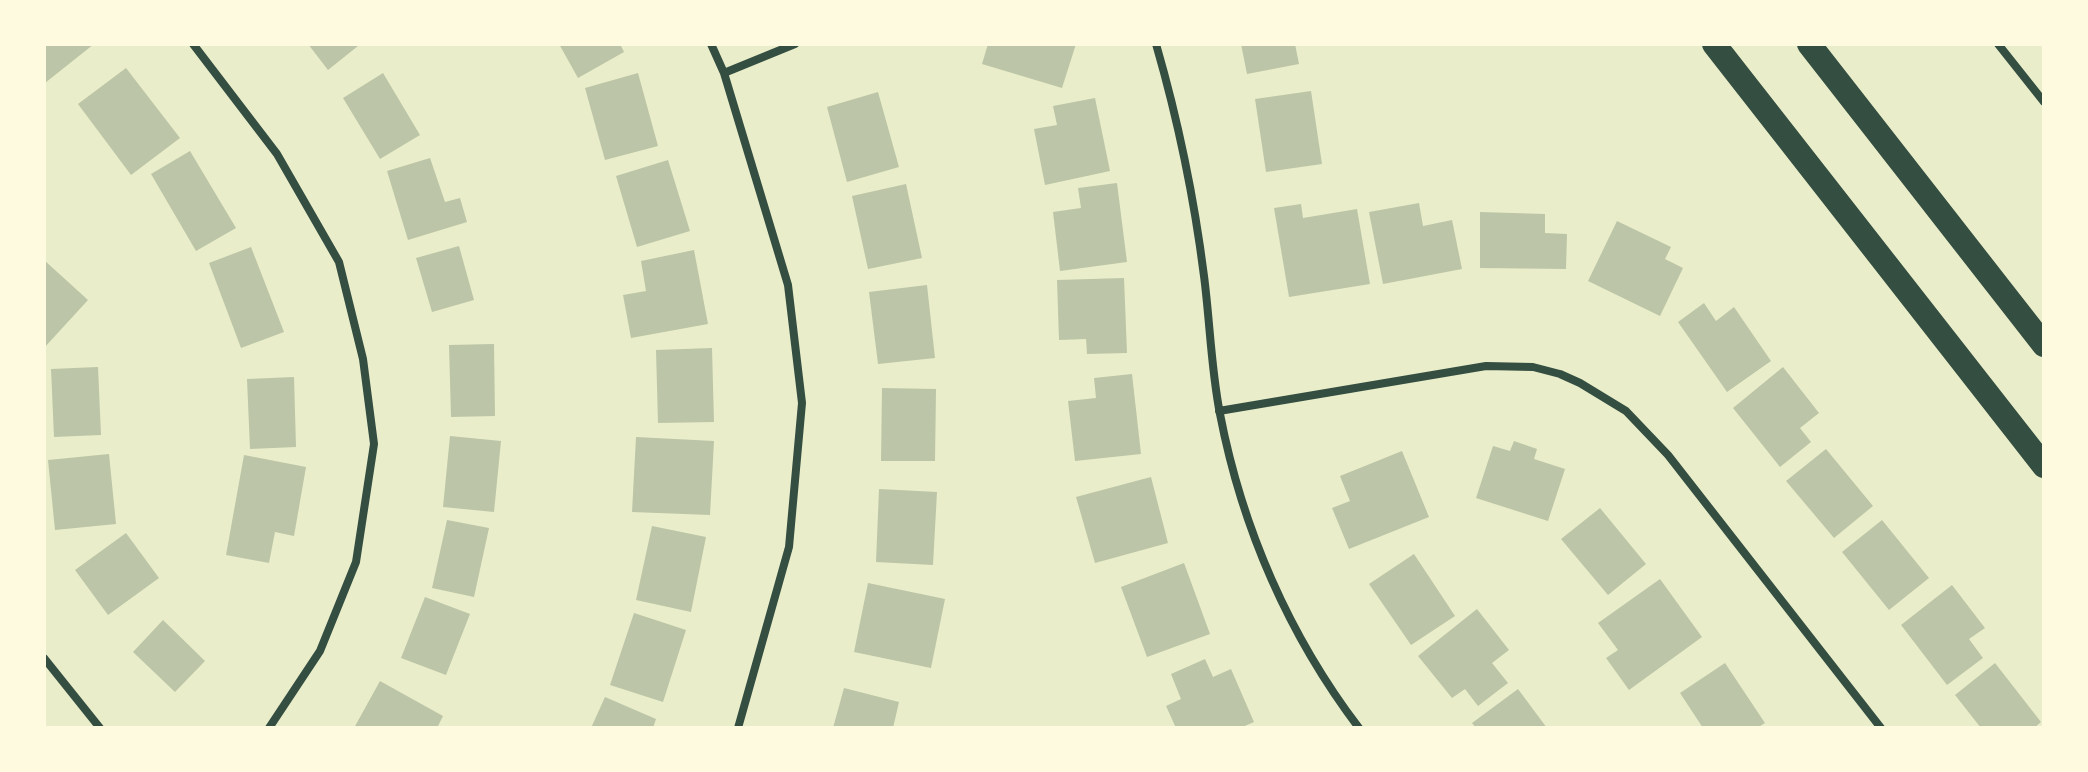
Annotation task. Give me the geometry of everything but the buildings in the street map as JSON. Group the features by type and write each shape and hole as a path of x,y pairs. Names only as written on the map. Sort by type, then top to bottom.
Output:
{"highway":[{"path":"1714,44 2044,466"},
{"path":"1809,44 2044,345"}],"street":[{"path":"193,44 277,154 339,262 363,359 374,444 356,562 320,651 269,728"},
{"path":"711,44 724,73 788,285 802,403 789,547 738,728"},
{"path":"724,73 795,44"},
{"path":"1156,44 1182,141 1204,278 1219,411 1241,496 1269,575 1304,645 1359,728"},
{"path":"1998,44 2044,102"},
{"path":"1219,411 1486,366 1533,367 1580,383 1626,411 1661,447 1881,728"},
{"path":"44,658 100,728"}]}
